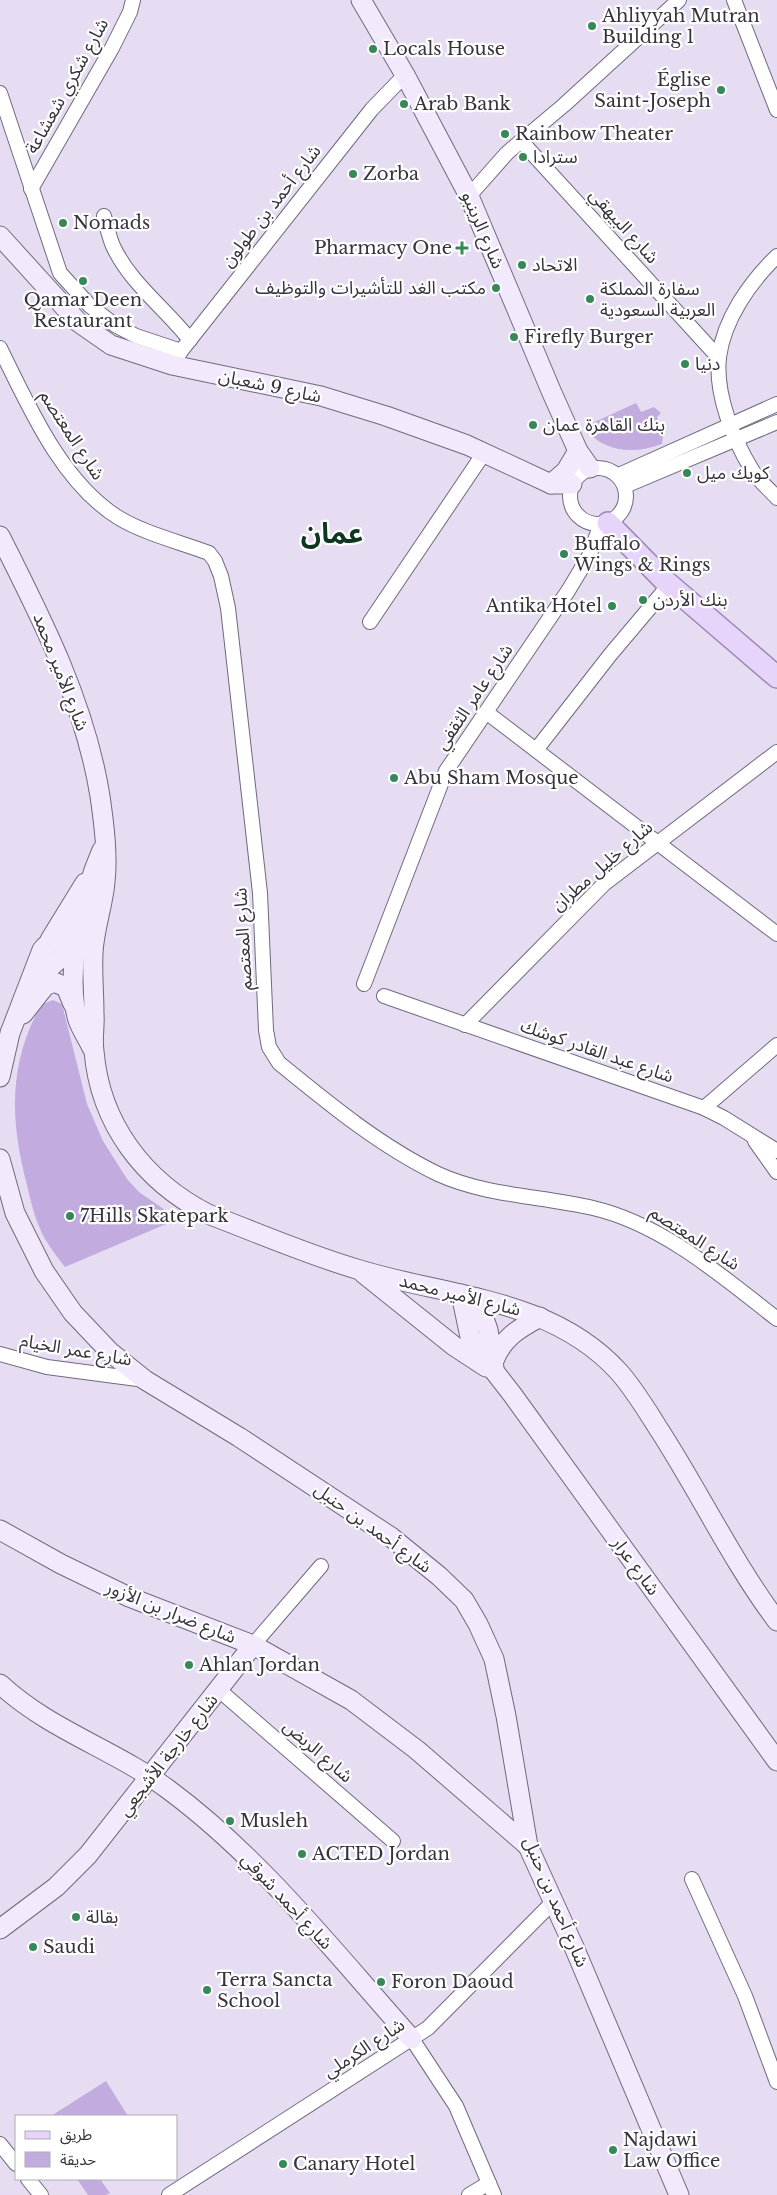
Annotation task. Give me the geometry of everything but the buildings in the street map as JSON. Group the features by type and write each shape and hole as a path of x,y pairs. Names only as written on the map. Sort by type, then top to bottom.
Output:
{"main road":[{"path":"610,521 669,584 777,677"},
{"path":"610,521 659,556 777,659"}],"street":[{"name":"شارع شكري شعشاعة","path":"31,189 112,48 130,12 133,0"},
{"name":"شارع الرينبو","path":"360,0 404,75 469,196 552,393 578,451 590,468"},
{"path":"469,196 507,153 679,0"},
{"path":"734,0 777,110"},
{"name":"شارع أحمد بن طولون","path":"181,352 372,109 404,75"},
{"path":"0,93 60,273 90,306 115,325 136,336 181,352"},
{"name":"شارع البيهقي","path":"521,141 719,358"},
{"path":"104,216 113,246 181,352"},
{"name":"شارع 9 شعبان","path":"0,236 66,309 96,336 111,345 181,352 386,416 484,453 551,484 572,484"},
{"path":"777,256 748,289 726,330 719,358 722,394 736,439 752,471 777,498"},
{"name":"شارع المعتصم","path":"0,348 43,428 75,480 88,494 121,519 209,553 218,568 228,608 260,893 269,1047 279,1063 398,1152 438,1174 462,1184 593,1208 638,1224 669,1241 731,1283 777,1319"},
{"path":"622,480 732,424 777,404"},
{"path":"622,480 736,439 777,422"},
{"path":"551,484 566,471 578,451"},
{"path":"370,622 484,453"},
{"path":"590,468 607,469 622,480 626,502 610,521 593,524 578,516 570,501 572,484 577,477 590,468"},
{"name":"شارع عامر الثقفي","path":"364,984 442,779 568,591 610,521"},
{"name":"شارع الأمير محمد","path":"0,536 40,614 78,706 97,782 104,844 105,884 97,925 82,943 93,1050 99,1086 117,1131 138,1161 163,1185 191,1205 208,1214 360,1270 469,1296 540,1316 589,1344 620,1373 682,1463 743,1570 777,1621"},
{"path":"536,750 610,654 669,584"},
{"path":"486,712 777,934"},
{"name":"شارع خليل مطران","path":"465,1025 604,884 777,752"},
{"name":"شارع الأمير محمد","path":"93,1050 78,1020 74,987 93,872 104,844"},
{"path":"0,1077 10,1033 42,950 93,872"},
{"path":"50,940 57,937 82,943"},
{"path":"26,988 82,943"},
{"path":"10,1033 45,986 54,982 62,984 70,993 78,1020"},
{"name":"شارع عبد القادر كوشك","path":"384,996 704,1108 748,1133 777,1172"},
{"path":"704,1108 777,1044"},
{"path":"748,1133 777,1151"},
{"name":"شارع أحمد بن حنبل","path":"0,1159 15,1213 44,1272 88,1330 110,1352 145,1380 239,1437 391,1537 440,1576 464,1600 478,1624 494,1659 506,1716 528,1846 554,1901 679,2195"},
{"path":"360,1270 454,1346 494,1367 498,1348 506,1339 540,1316"},
{"name":"شارع عرار","path":"469,1296 470,1337 494,1367 777,1761"},
{"name":"شارع عمر الخيام","path":"0,1354 47,1367 145,1380"},
{"name":"شارع ضرار بن الأزور","path":"0,1530 61,1564 130,1597 253,1645 351,1700 417,1750 528,1846"},
{"name":"شارع خارجة الأشجعي","path":"0,1929 69,1875 88,1855 253,1645 321,1566"},
{"name":"شارع أحمد شوقي","path":"0,1684 63,1729 149,1777 201,1816 240,1850 412,2039 456,2106 491,2189"},
{"name":"شارع الربض","path":"219,1690 393,1841"},
{"path":"692,1879 745,1996 777,2082"},
{"name":"شارع الكرملي","path":"169,2195 412,2039 446,2012 554,1901"},
{"path":"0,2144 15,2163"},
{"path":"29,2180 41,2195"},
{"path":"469,2195 491,2189"}],"green space":[{"path":"636,403 641,412 654,407 661,413 657,417 659,423 664,424 662,444 642,449 622,450 603,444 587,431 588,425"},
{"path":"53,1000 62,1004 87,1104 103,1141 127,1179 139,1192 178,1219 65,1267 45,1239 34,1213 21,1161 15,1115 15,1093 22,1049 41,1005"},
{"path":"106,2081 127,2115 53,2115"},
{"path":"78,2180 101,2180 110,2193 106,2195 88,2195"}],"place":[{"name":"Ahliyyah Mutran Building 1","path":"592,26"},
{"name":"Locals House","path":"373,49"},
{"name":"Église Saint-Joseph","path":"721,90"},
{"name":"Arab Bank","path":"404,104"},
{"name":"Rainbow Theater","path":"505,134"},
{"name":"سترادا","path":"523,157"},
{"name":"Zorba","path":"353,174"},
{"name":"Nomads","path":"63,223"},
{"name":"Pharmacy One","path":"462,248"},
{"name":"الاتحاد","path":"522,265"},
{"name":"Qamar Deen Restaurant","path":"83,281"},
{"name":"مكتب الغد للتأشيرات والتوظيف","path":"496,288"},
{"name":"سفارة المملكة العربية السعودية","path":"590,299"},
{"name":"Firefly Burger","path":"514,337"},
{"name":"دنيا","path":"685,364"},
{"name":"بنك القاهرة عمان","path":"533,425"},
{"name":"كويك ميل","path":"687,473"},
{"name":"Buffalo Wings & Rings","path":"564,554"},
{"name":"بنك الأردن","path":"643,600"},
{"name":"Antika Hotel","path":"612,606"},
{"name":"Abu Sham Mosque","path":"394,778"},
{"name":"7Hills Skatepark","path":"70,1216"},
{"name":"Ahlan Jordan","path":"189,1665"},
{"name":"Musleh","path":"230,1821"},
{"name":"ACTED Jordan","path":"302,1854"},
{"name":"بقالة","path":"76,1917"},
{"name":"Saudi","path":"33,1947"},
{"name":"Foron Daoud","path":"381,1982"},
{"name":"Terra Sancta School","path":"207,1990"},
{"name":"Najdawi Law Office","path":"613,2150"},
{"name":"Canary Hotel","path":"283,2164"}],"district":[{"name":"عمان","path":"332,533"}]}
